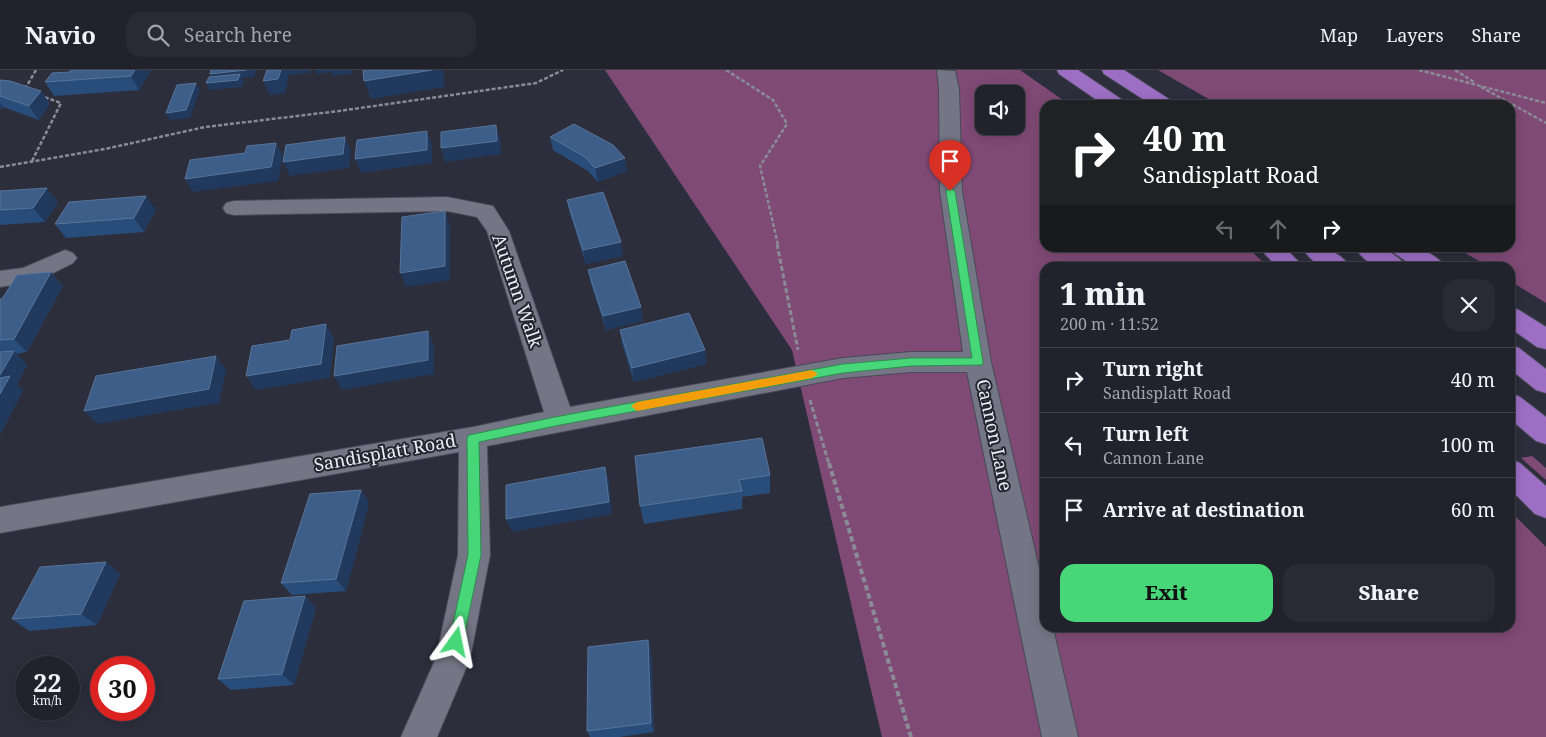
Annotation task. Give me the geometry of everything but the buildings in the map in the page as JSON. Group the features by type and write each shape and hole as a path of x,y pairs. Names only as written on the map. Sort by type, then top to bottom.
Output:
{"highway":[{"path":"1066,70 1110,100"},
{"path":"1111,70 1157,100"},
{"path":"1276,252 1287,262"},
{"path":"1319,252 1332,262"},
{"path":"1372,252 1386,262"},
{"path":"1408,252 1424,262"},
{"path":"1515,319 1546,340"},
{"path":"1515,359 1546,383"},
{"path":"1515,408 1546,433"},
{"path":"1515,476 1546,505"}],"street":[{"name":"Cannon Lane","path":"946,70 949,89 950,191 978,362 1060,737"},
{"name":"Autumn Walk","path":"234,208 447,204 485,211 498,231 560,420"},
{"path":"0,279 28,274 65,258"},
{"name":"Sandisplatt Road","path":"0,520 473,438 560,420 843,368 911,362 978,362"},
{"path":"419,737 453,659 474,555 473,438"}],"path":[{"path":"24,91 36,70"},
{"path":"0,167 105,149 205,127 340,111 536,82 564,70"},
{"path":"1419,70 1546,103"},
{"path":"1454,70 1505,100"},
{"path":"32,162 62,103 43,97"},
{"path":"1515,105 1546,123"}],"shaded area":[{"path":"605,70 1020,70 1063,100 1040,100 1040,252 1252,252 1263,262 1040,262 1040,632 1515,632 1515,516 1546,547 1546,737 882,737 792,350"},
{"path":"1158,70 1546,70 1546,303 1515,284 1515,262 1481,262 1464,252 1515,252 1515,100 1210,100"},
{"path":"1532,456 1546,468 1546,480 1521,458"}],"slow traffic":[{"path":"637,406 812,374"}],"route":[{"path":"456,642 474,555 473,438 560,420 843,368 911,362 978,362 950,191"}]}
